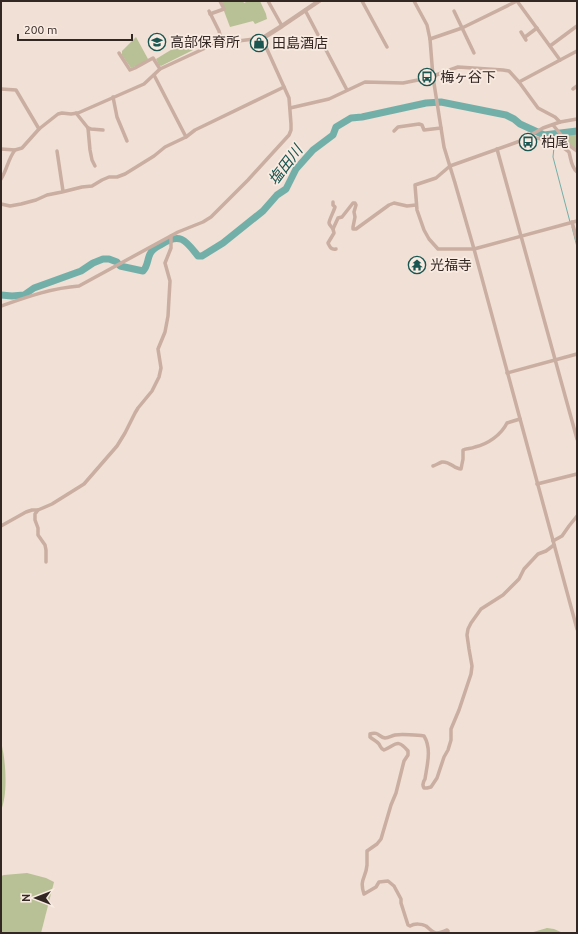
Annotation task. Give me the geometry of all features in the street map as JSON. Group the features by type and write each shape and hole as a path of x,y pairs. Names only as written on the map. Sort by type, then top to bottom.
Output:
{"street":[{"path":"220,1 224,8 210,13 219,31 222,43"},
{"path":"268,1 282,26"},
{"path":"1,149 15,150 22,148 39,129 58,114 76,113 144,84 160,69 214,44 263,38 319,1"},
{"path":"362,1 387,47"},
{"path":"414,1 427,25 430,39 433,77 444,147 474,249 577,628"},
{"path":"430,39 462,28 517,1 560,60"},
{"path":"305,10 347,90"},
{"path":"454,11 474,54"},
{"path":"550,46 577,26"},
{"path":"521,32 526,38 537,28"},
{"path":"1,306 35,294 79,286 178,232 203,222 211,217 258,169 289,135 291,130 289,98 263,38"},
{"path":"518,82 577,51"},
{"path":"119,53 130,70 154,58 160,69"},
{"path":"290,108 329,99 365,82 403,83 433,77 458,67 509,71 538,108 555,117 560,122"},
{"path":"154,75 186,137"},
{"path":"1,204 10,206 21,204 47,195 92,186 109,177 117,177 125,174 164,148 186,137 195,130 284,87"},
{"path":"1,89 16,90 39,129"},
{"path":"112,97 117,117 127,141"},
{"path":"76,113 88,128 90,150 94,166"},
{"path":"577,119 560,122 540,129 531,136 520,141 450,166 436,178 416,185 417,210 424,230 429,239 438,249 474,249 577,221"},
{"path":"394,131 398,127 419,124 422,125 424,130 441,128"},
{"path":"553,125 565,142 577,151"},
{"path":"88,128 103,130"},
{"path":"531,136 542,139 555,139 563,149 570,152 572,166 577,172"},
{"path":"497,149 577,440"},
{"path":"1,179 11,155 15,150"},
{"path":"57,151 63,191"},
{"path":"333,202 335,207 329,225 333,229"},
{"path":"336,249 332,248 328,243 334,233 333,229 338,218 342,217 353,203 356,205 354,212 354,229 389,204 394,203 407,206 416,205"},
{"path":"572,222 577,240"},
{"path":"1,526 26,512 38,510 52,504 84,484 117,446 138,408 152,391 159,377 161,368 158,348 165,332 168,316 170,281 165,263 171,248 171,236"},
{"path":"507,373 577,354"},
{"path":"433,466 442,462 447,462 458,469 461,469 464,459 463,450 479,446 490,441 504,430 507,424 520,419"},
{"path":"537,484 577,474"},
{"path":"38,510 35,514 34,520 38,528 38,535 45,545 46,562"},
{"path":"446,933 448,931 447,930 436,933 426,926 414,924 410,926 408,925 401,899 394,886 388,881 379,882 376,887 364,894 362,887 363,877 367,865 367,851 382,839 404,761 408,755 408,751 397,743 384,750 380,748 378,743 370,736 370,734 373,733 388,738 395,735 424,736 428,749 426,779 423,786 424,788 431,787 437,778 448,750 451,740 451,729 460,710 471,674 472,666 467,635 471,623 481,609 503,595 519,580 524,569 538,554 546,551 562,536 577,516"}],"green space":[{"path":"222,1 243,1 244,3 248,1 260,1 267,19 255,24 253,21 230,27"},
{"path":"136,37 148,59 131,68 122,55 122,51"},
{"path":"189,41 193,50 161,66 159,65 156,59 179,45"},
{"path":"563,134 577,134 577,149 566,141"},
{"path":"1,743 6,777 5,795 1,810"},
{"path":"27,873 46,878 54,882 41,933 1,933 1,876"},
{"path":"547,928 563,933 530,933"}],"waterway":[{"name":"塩田川","path":"1,295 24,295 34,288 81,271 93,263 103,259 109,259 117,262 120,266 143,271 152,251 169,240 174,239 183,240 198,256 202,256 223,243 263,211 277,195 286,189 296,169 313,150 333,135 336,127 351,118 426,103 441,102 506,115 520,124 544,135 577,131"},
{"path":"556,141 553,157 570,222"},
{"path":"572,227 577,247"}],"place":[{"name":"高部保育所","path":"157,42"},
{"name":"田島酒店","path":"259,43"},
{"name":"梅ヶ谷下","path":"427,77"},
{"name":"柏尾","path":"528,142"},
{"name":"光福寺","path":"417,265"}]}
